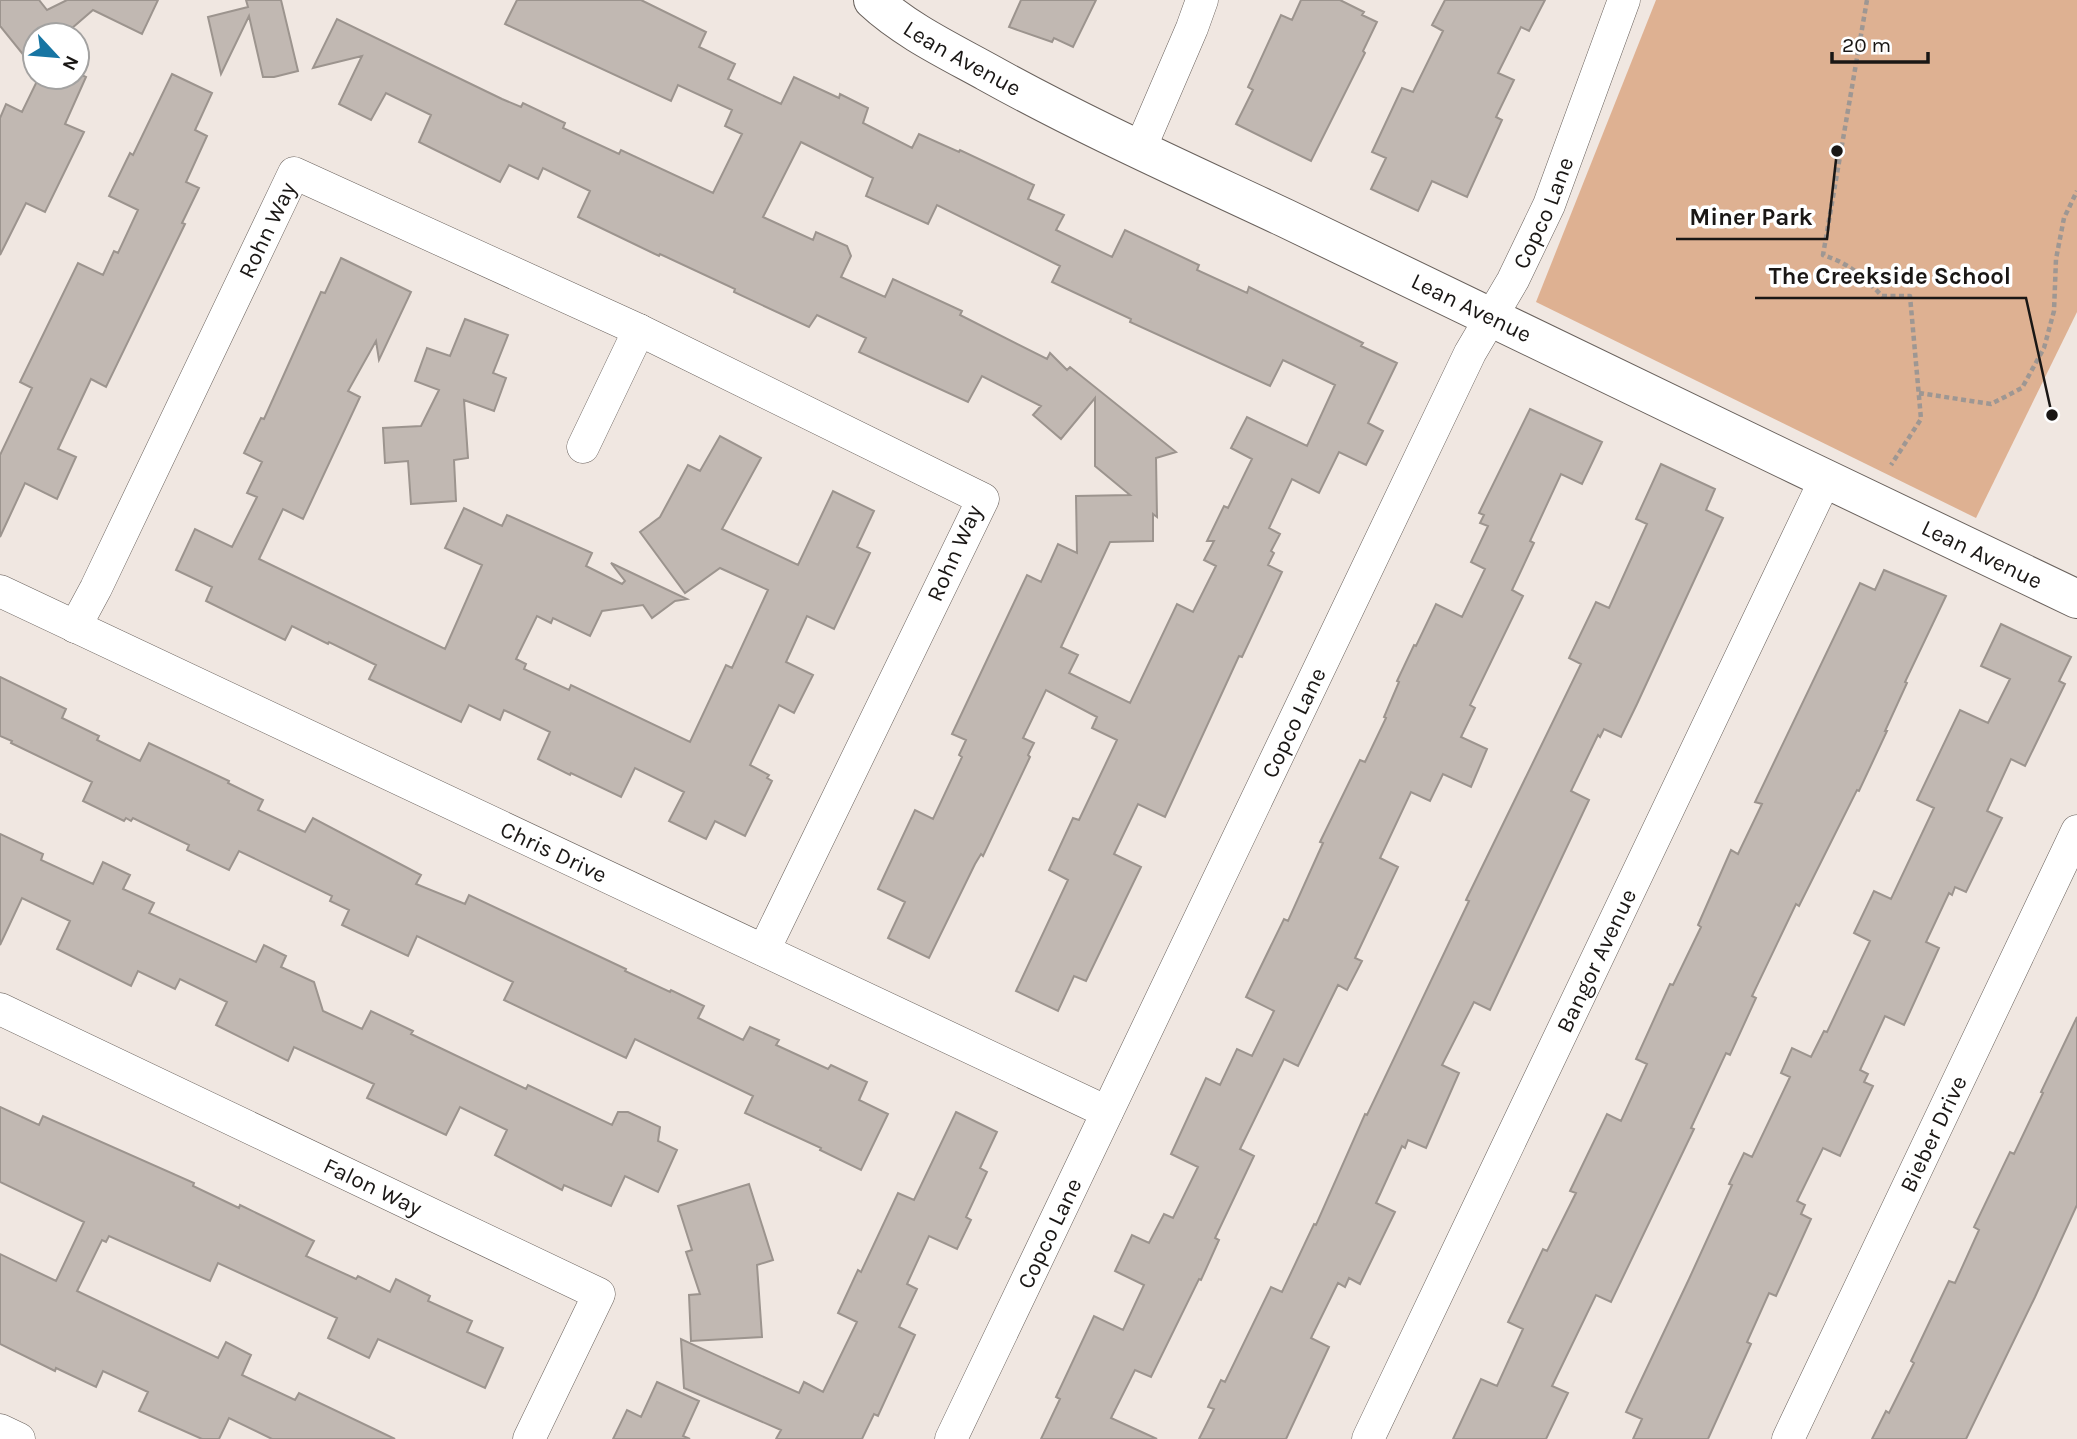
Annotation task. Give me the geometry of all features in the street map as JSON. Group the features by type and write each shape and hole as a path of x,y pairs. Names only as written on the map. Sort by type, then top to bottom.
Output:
{"street":[{"name":"Lean Avenue","path":"873,0 942,48 1049,107 1492,316 1825,480 2077,599"},
{"path":"1140,149 1202,0"},
{"name":"Copco Lane","path":"951,1439 1458,378 1513,280 1549,205 1623,0"},
{"name":"Rohn Way","path":"75,626 96,588 294,173 639,330 983,499 764,950"},
{"path":"583,447 639,330"},
{"name":"Bangor Avenue","path":"1368,1439 1825,480"},
{"name":"Chris Drive","path":"0,591 1107,1112"},
{"name":"Bieber Drive","path":"1788,1439 2077,831"},
{"name":"Falon Way","path":"0,1009 599,1294 529,1439"},
{"path":"0,1430 19,1439"}],"path":[{"path":"1867,0 1823,255 1845,262 1882,296 1910,296 1921,419 1891,465"},
{"path":"1919,393 1991,404 2022,388 2044,348 2054,311 2056,259 2064,218 2077,191"}],"shaded area":[{"path":"1656,0 2077,0 2077,312 1976,518 1536,302"}],"building":[{"path":"0,0 39,0 47,10 67,0 158,0 142,34 93,10 80,21 21,21 21,52 0,26"},
{"path":"246,0 281,0 298,71 263,77 249,16 221,74 208,17 248,7"},
{"path":"517,0 641,0 706,32 699,47 735,64 728,79 781,104 794,77 839,98 840,94 868,108 863,123 912,148 919,134 1034,185 1028,199 1064,215 1056,230 1112,257 1125,230 1199,265 1197,270 1247,293 1249,287 1363,343 1361,346 1397,363 1368,423 1383,431 1366,465 1339,452 1319,493 1292,479 1269,528 1280,534 1271,551 1274,553 1268,565 1282,572 1242,657 1239,656 1165,817 1138,804 1114,854 1141,867 1086,981 1074,976 1058,1011 1016,991 1068,880 1049,870 1073,818 1079,820 1117,740 1092,728 1097,717 1046,690 1023,738 1034,743 1028,755 1030,757 983,856 981,854 975,864 929,958 888,938 905,902 878,889 915,810 933,819 962,757 959,755 966,740 952,734 1027,575 1041,582 1058,544 1077,553 1076,496 1130,495 1095,466 1095,398 1061,439 1033,415 1041,406 982,376 968,402 859,352 866,338 817,315 809,327 734,292 735,289 578,217 590,191 543,168 538,179 509,165 500,182 419,142 431,115 386,93 371,120 339,104 362,56 313,68 337,19 502,99 521,107 523,103 565,123 563,128 619,154 621,150 713,193 742,134 725,126 732,110 678,85 671,101 505,24","holes":["801,142 873,178 866,196 928,224 937,205 1060,266 1052,282 1131,319 1130,322 1270,386 1283,360 1335,385 1307,446 1247,417 1231,448 1252,459 1228,508 1224,506 1207,541 1214,541 1204,560 1216,566 1193,612 1177,604 1130,703 1069,673 1078,655 1061,647 1110,542 1153,541 1153,514 1157,517 1156,458 1176,452 1070,367 1067,370 1050,353 1047,359 960,315 962,311 893,279 885,297 841,277 851,256 847,246 816,232 813,240 763,217"]},
{"path":"1021,0 1096,0 1073,47 1054,38 1052,42 1009,27"},
{"path":"1301,0 1340,0 1377,22 1363,51 1365,53 1311,161 1236,124 1253,90 1248,87 1281,15 1292,20"},
{"path":"1445,0 1545,0 1529,31 1521,27 1498,73 1514,80 1496,117 1502,120 1467,197 1432,181 1418,211 1371,189 1386,158 1372,152 1402,88 1413,92 1443,31 1432,25"},
{"path":"172,74 212,93 195,130 207,136 186,182 199,188 182,223 185,224 106,387 91,379 58,449 76,457 57,499 25,483 0,537 0,455 32,388 20,382 78,263 103,275 114,251 118,253 138,210 109,196 130,153 133,155"},
{"path":"32,91 80,91 65,124 84,132 45,212 26,203 0,255 0,118 6,104 22,112"},
{"path":"341,258 411,292 379,360 376,341 348,391 360,397 303,519 283,509 259,559 445,649 482,565 445,548 464,508 502,526 507,515 592,553 586,566 622,584 625,581 611,563 687,599 675,601 652,618 643,605 602,611 590,636 553,618 551,623 537,616 516,659 526,664 524,669 569,690 571,685 690,742 726,665 732,668 768,590 720,568 685,593 640,532 660,517 688,465 700,471 720,436 761,458 722,529 798,565 833,491 874,511 857,547 870,553 834,629 807,616 786,662 813,675 794,713 779,705 750,765 769,775 767,778 772,781 745,836 715,821 706,839 669,821 684,792 635,768 621,797 571,773 570,775 538,759 550,732 504,710 500,720 469,705 461,722 369,679 376,665 329,642 328,644 292,626 285,640 206,601 212,587 176,570 195,529 232,547 257,497 247,493 262,462 244,453 261,418 264,419 321,292 325,293"},
{"path":"465,319 508,335 493,373 506,378 494,411 464,400 468,458 454,460 456,501 411,504 408,461 385,463 383,428 421,426 439,390 415,381 427,348 450,356"},
{"path":"1530,409 1602,442 1582,484 1561,474 1530,541 1534,543 1512,590 1523,596 1470,705 1475,708 1461,737 1487,749 1471,787 1443,774 1430,801 1411,792 1380,858 1398,867 1355,958 1362,961 1347,990 1338,985 1298,1066 1284,1059 1240,1149 1254,1156 1215,1238 1219,1240 1201,1280 1199,1279 1151,1377 1135,1370 1111,1418 1157,1439 1041,1439 1060,1399 1056,1397 1094,1316 1123,1330 1144,1285 1115,1271 1132,1235 1149,1243 1164,1214 1173,1218 1198,1167 1171,1154 1206,1078 1220,1085 1237,1049 1252,1056 1274,1011 1246,997 1284,919 1288,921 1323,843 1320,842 1360,760 1365,762 1386,718 1384,717 1399,682 1397,681 1414,645 1416,646 1436,604 1462,617 1485,569 1471,562 1488,526 1480,523 1484,515 1479,513"},
{"path":"1661,464 1715,489 1706,510 1723,518 1637,704 1621,737 1604,729 1600,737 1598,735 1571,791 1589,800 1490,1010 1474,1002 1442,1065 1459,1073 1426,1148 1408,1140 1405,1148 1402,1146 1376,1203 1395,1212 1360,1284 1349,1278 1345,1287 1338,1283 1311,1338 1329,1347 1286,1439 1199,1439 1214,1409 1208,1407 1221,1380 1225,1382 1271,1287 1282,1292 1314,1224 1316,1225 1365,1114 1367,1115 1469,901 1466,900 1581,664 1569,658 1596,602 1609,608 1647,524 1636,519"},
{"path":"1884,570 1946,596 1905,682 1907,683 1887,731 1859,791 1857,790 1799,906 1796,904 1752,996 1756,998 1730,1055 1726,1053 1691,1128 1694,1129 1611,1302 1596,1295 1552,1386 1568,1393 1546,1439 1453,1439 1481,1379 1497,1386 1523,1329 1508,1322 1543,1249 1547,1251 1576,1193 1570,1191 1607,1114 1621,1121 1647,1064 1636,1059 1670,984 1673,985 1701,927 1698,925 1731,850 1738,854 1762,804 1755,802 1860,583 1875,590"},
{"path":"2001,624 2071,657 2059,681 2065,684 2025,766 2011,759 1987,811 2002,818 1966,892 1955,887 1952,895 1949,893 1926,942 1939,948 1904,1025 1885,1016 1860,1070 1868,1074 1864,1082 1873,1086 1840,1156 1823,1148 1797,1201 1805,1205 1801,1214 1811,1219 1776,1296 1769,1293 1747,1342 1751,1344 1708,1439 1633,1439 1642,1419 1626,1412 1732,1185 1729,1184 1744,1153 1752,1157 1790,1077 1781,1073 1792,1048 1811,1057 1824,1031 1827,1032 1870,941 1854,933 1874,891 1891,899 1934,808 1917,800 1960,710 1988,723 2010,679 1981,666"},
{"path":"0,677 66,709 62,718 99,736 97,740 140,761 149,743 263,800 258,810 305,832 313,818 421,875 416,884 465,904 469,895 704,1006 698,1018 743,1040 750,1027 779,1040 776,1045 828,1069 831,1065 867,1082 859,1100 888,1114 861,1170 820,1150 821,1148 745,1113 753,1096 635,1039 626,1058 504,1000 513,982 417,936 408,956 342,925 349,910 330,901 332,896 239,851 229,870 187,850 189,845 133,818 131,821 126,818 124,821 83,801 92,782 0,736"},
{"path":"0,834 43,854 41,860 93,884 103,862 130,875 123,889 154,903 149,913 256,962 264,945 286,956 281,967 314,982 323,1011 362,1029 371,1011 413,1031 411,1034 526,1089 528,1085 612,1125 618,1112 628,1112 660,1127 658,1141 677,1150 658,1192 625,1176 611,1206 564,1185 562,1190 495,1155 507,1130 460,1107 446,1135 367,1098 374,1084 294,1047 288,1061 216,1025 227,1002 180,979 175,989 138,971 131,986 57,949 70,921 22,898 0,945"},
{"path":"2077,1017 2077,1205 2035,1297 1966,1439 1872,1439 1886,1411 1889,1413 1914,1363 1911,1361 1949,1281 1955,1283 1979,1230 1974,1227 2010,1152 2014,1154"},
{"path":"0,1107 39,1125 43,1116 194,1183 193,1186 239,1208 240,1205 314,1241 306,1256 356,1279 358,1276 390,1292 396,1279 430,1296 428,1301 472,1321 467,1332 503,1348 485,1388 378,1339 369,1358 328,1338 337,1318 218,1263 210,1281 109,1236 106,1242 102,1240 77,1291 218,1358 226,1342 251,1355 242,1375 295,1400 299,1393 395,1439 272,1439 229,1418 219,1439 202,1439 139,1411 148,1392 103,1371 96,1387 56,1368 55,1371 0,1344 0,1254 56,1281 84,1222 0,1182"},
{"path":"956,1112 997,1132 980,1168 987,1172 966,1217 971,1220 957,1249 929,1236 907,1284 917,1289 899,1327 915,1335 878,1416 874,1414 862,1439 776,1439 781,1430 684,1388 681,1339 799,1393 804,1382 823,1392 857,1322 838,1313 858,1270 861,1272 898,1193 914,1200"},
{"path":"749,1184 773,1260 757,1265 762,1337 691,1341 689,1295 700,1294 686,1252 692,1250 678,1206"},
{"path":"657,1382 699,1401 683,1436 690,1439 613,1439 627,1410 641,1417"}],"place":[{"name":"Miner Park","path":"1837,151"},
{"name":"The Creekside School","path":"2052,415"}]}
